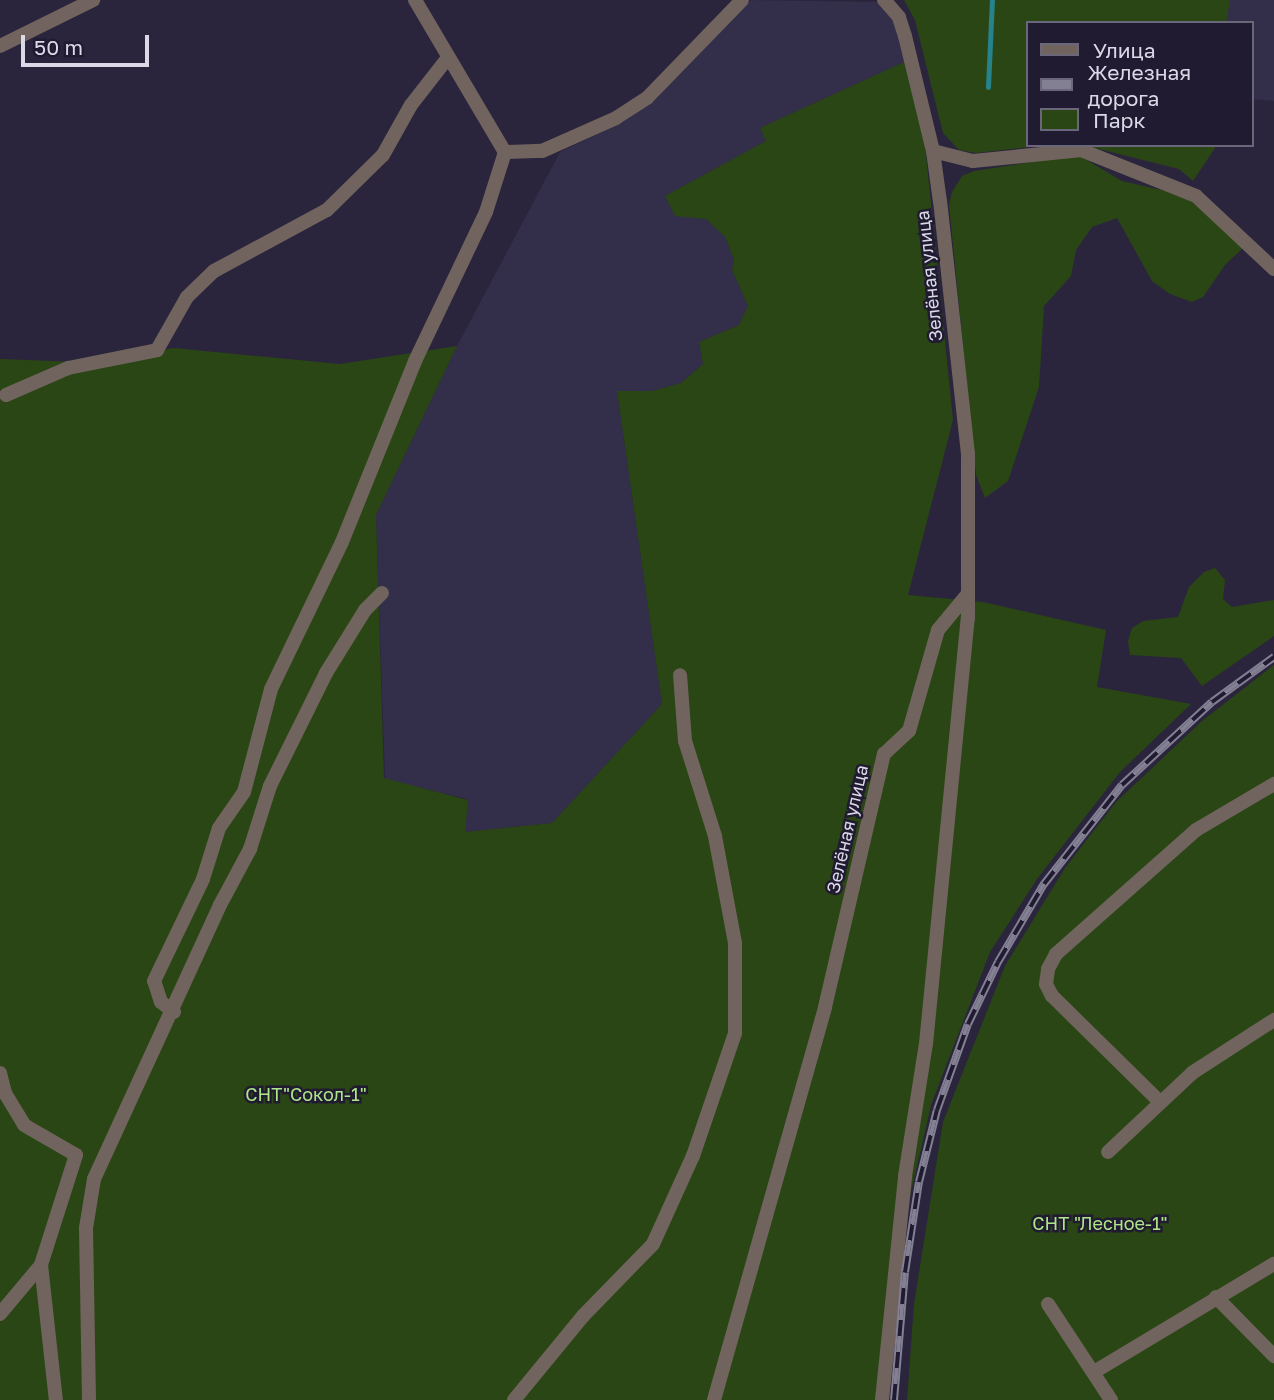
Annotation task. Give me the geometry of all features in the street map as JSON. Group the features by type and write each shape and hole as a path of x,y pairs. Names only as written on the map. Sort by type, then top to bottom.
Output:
{"street":[{"path":"0,46 93,0"},
{"path":"174,1012 161,1002 154,981 203,879 219,828 244,792 271,689 342,542 415,361 486,212 505,152 447,59 415,0"},
{"path":"505,152 542,151 616,118 648,97 741,0"},
{"name":"Зелёная улица","path":"714,1400 825,1007 884,754 909,731 938,631 967,595 968,454 933,150 899,17 884,0"},
{"path":"6,395 68,368 157,350 187,297 214,271 327,210 383,155 411,105 447,59"},
{"path":"933,150 973,161 1081,150 1196,195 1274,269"},
{"path":"89,1400 86,1228 94,1179 174,1012 220,905 250,849 270,786 352,629 382,593"},
{"path":"882,1400 905,1176 929,1016 967,595"},
{"path":"513,1400 583,1316 653,1244 693,1156 735,1033 736,943 715,836 685,741 680,675"},
{"path":"1159,1101 1052,996 1046,984 1048,969 1056,954 1196,830 1274,785"},
{"path":"1108,1152 1159,1101 1192,1073 1274,1020"},
{"path":"0,1073 5,1093 24,1125 76,1155 41,1265 0,1314"},
{"path":"1094,1372 1274,1264"},
{"path":"41,1265 55,1400"},
{"path":"1216,1297 1274,1356"},
{"path":"1048,1304 1111,1400"}],"shaded area":[{"path":"751,0 879,2 895,24 904,62 760,128 766,141 665,196 675,215 706,219 725,237 734,260 732,270 748,306 739,325 699,342 703,364 681,383 652,391 617,392 662,704 552,823 464,832 467,799 385,779 376,515 457,346 560,152 620,124 654,101"},
{"path":"1219,0 1274,0 1274,101 1253,99 1253,21 1177,21"}],"green space":[{"path":"904,0 1230,0 1226,21 1026,21 1026,147 1028,147 976,153 959,150 943,133 915,20"},
{"name":"СНТ\"Сокол-1\"","path":"904,62 925,145 953,420 908,595 983,602 1106,630 1097,687 1191,704 1120,772 1037,879 990,952 931,1105 909,1201 887,1400 0,1400 0,359 103,363 173,348 340,364 457,346 376,515 384,778 468,800 465,832 552,823 662,704 617,391 652,391 681,383 703,364 699,342 739,325 748,306 732,270 734,260 725,237 706,219 675,216 665,196 766,141 760,128"},
{"path":"1091,147 1215,147 1193,181 1179,169"},
{"path":"1078,155 1122,181 1183,195 1246,245 1225,265 1203,297 1192,302 1170,294 1152,281 1117,218 1092,227 1076,250 1071,276 1044,306 1039,387 1008,481 985,498 976,475 949,205 952,192 962,176 974,171"},
{"path":"1215,568 1225,580 1223,599 1232,607 1274,600 1274,636 1202,686 1181,658 1130,655 1128,641 1132,628 1143,621 1178,617 1189,587 1204,572"},
{"name":"СНТ \"Лесное-1\"","path":"1274,665 1274,1400 907,1400 914,1304 943,1122 1005,966 1065,868 1116,802 1202,721"}],"waterway":[{"path":"988,87 992,0"}],"railway":[{"path":"894,1400 905,1272 919,1182 937,1110 968,1024 998,962 1044,884 1122,785 1212,702 1274,657"}]}
